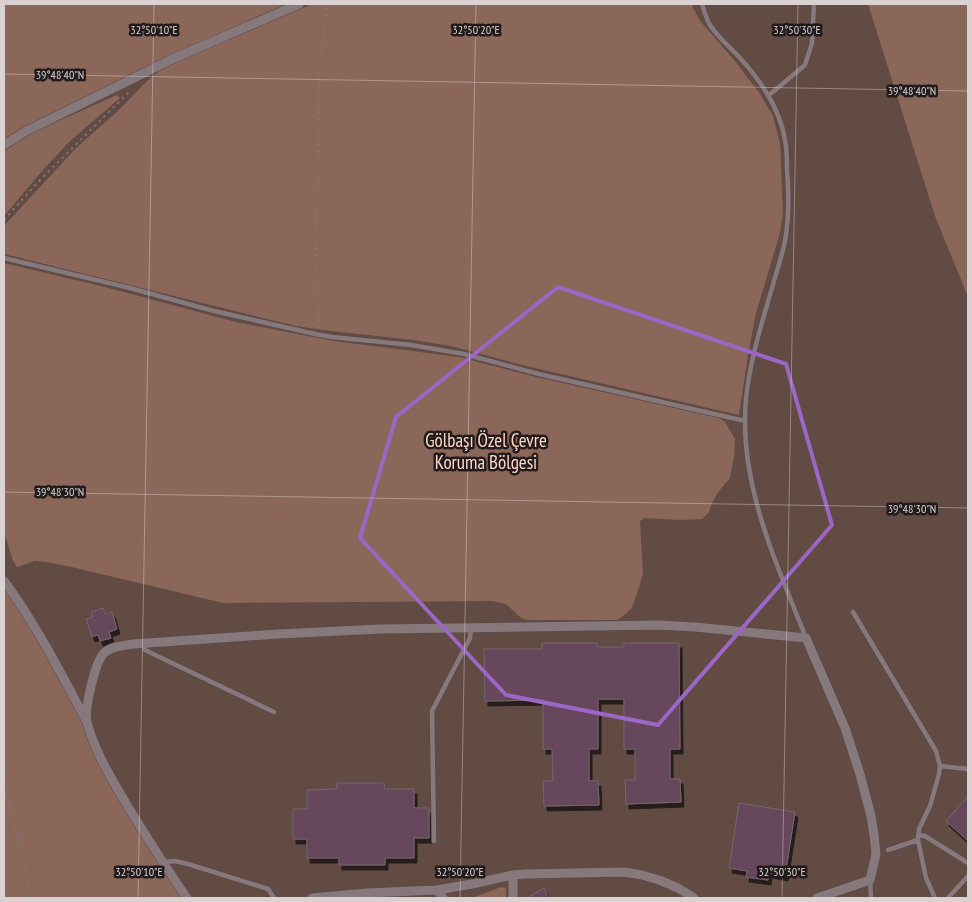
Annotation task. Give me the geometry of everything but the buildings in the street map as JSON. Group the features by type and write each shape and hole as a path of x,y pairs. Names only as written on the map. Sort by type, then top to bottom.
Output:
{"street":[{"path":"4,145 26,130 170,60 299,4"},
{"path":"4,581 40,634 86,720 111,778 187,898"},
{"path":"86,720 88,698 102,654 110,649 133,644 380,629 659,625 806,638 845,728 860,774 871,816 876,854 870,880 817,898"},
{"path":"312,898 437,890 525,874 624,872 659,880 678,888 694,898"},
{"path":"513,875 513,898"},
{"path":"437,890 443,898"}],"lane":[{"path":"702,4 710,24 724,43 751,70 779,114 786,142 788,203 785,241 753,356 746,398 746,449 754,490 769,543 806,638"},
{"path":"768,96 805,65 812,42 814,4"},
{"path":"4,258 214,311 319,335 411,345 464,354 540,374 745,421"},
{"path":"853,612 936,751 940,766 930,806 919,829 918,838 926,878 936,898"},
{"path":"434,841 432,711 470,638 471,629"},
{"path":"142,643 145,650 274,712"},
{"path":"940,766 968,769"},
{"path":"888,850 925,836 968,863"},
{"path":"163,862 175,861 188,864 268,889 274,898"},
{"path":"948,898 968,876"},
{"path":"870,880 870,898"}],"path":[{"path":"319,335 316,247 319,77 328,4"},
{"path":"4,220 39,181 133,88"},
{"path":"4,775 31,898"}],"highlighted area":[{"path":"558,287 786,364 832,525 658,725 506,695 360,538 396,417"}],"green space":[{"name":"Gölbaşı Özel Çevre Koruma Bölgesi","path":"4,4 968,4 968,898 4,898"},
{"path":"4,4 295,4 4,141"},
{"path":"312,4 692,4 701,22 735,61 760,94 773,116 780,144 783,213 780,233 756,313 739,415 522,365 451,346 296,326 4,254 4,226 76,148 161,69 187,55 228,40"},
{"path":"868,4 968,4 968,297 935,216"},
{"path":"117,95 120,98 71,140 4,216 4,151 33,132"},
{"path":"4,263 105,287 236,322 334,341 459,357 536,377 719,418 725,422 735,439 730,478 719,491 709,512 702,519 645,518 640,521 643,573 632,608 617,620 526,620 506,604 492,601 223,603 47,562 35,561 17,567 13,561 4,532"},
{"path":"4,581 14,595 93,740 187,898 4,898"},
{"path":"501,887 506,888 506,898 472,898"}]}
